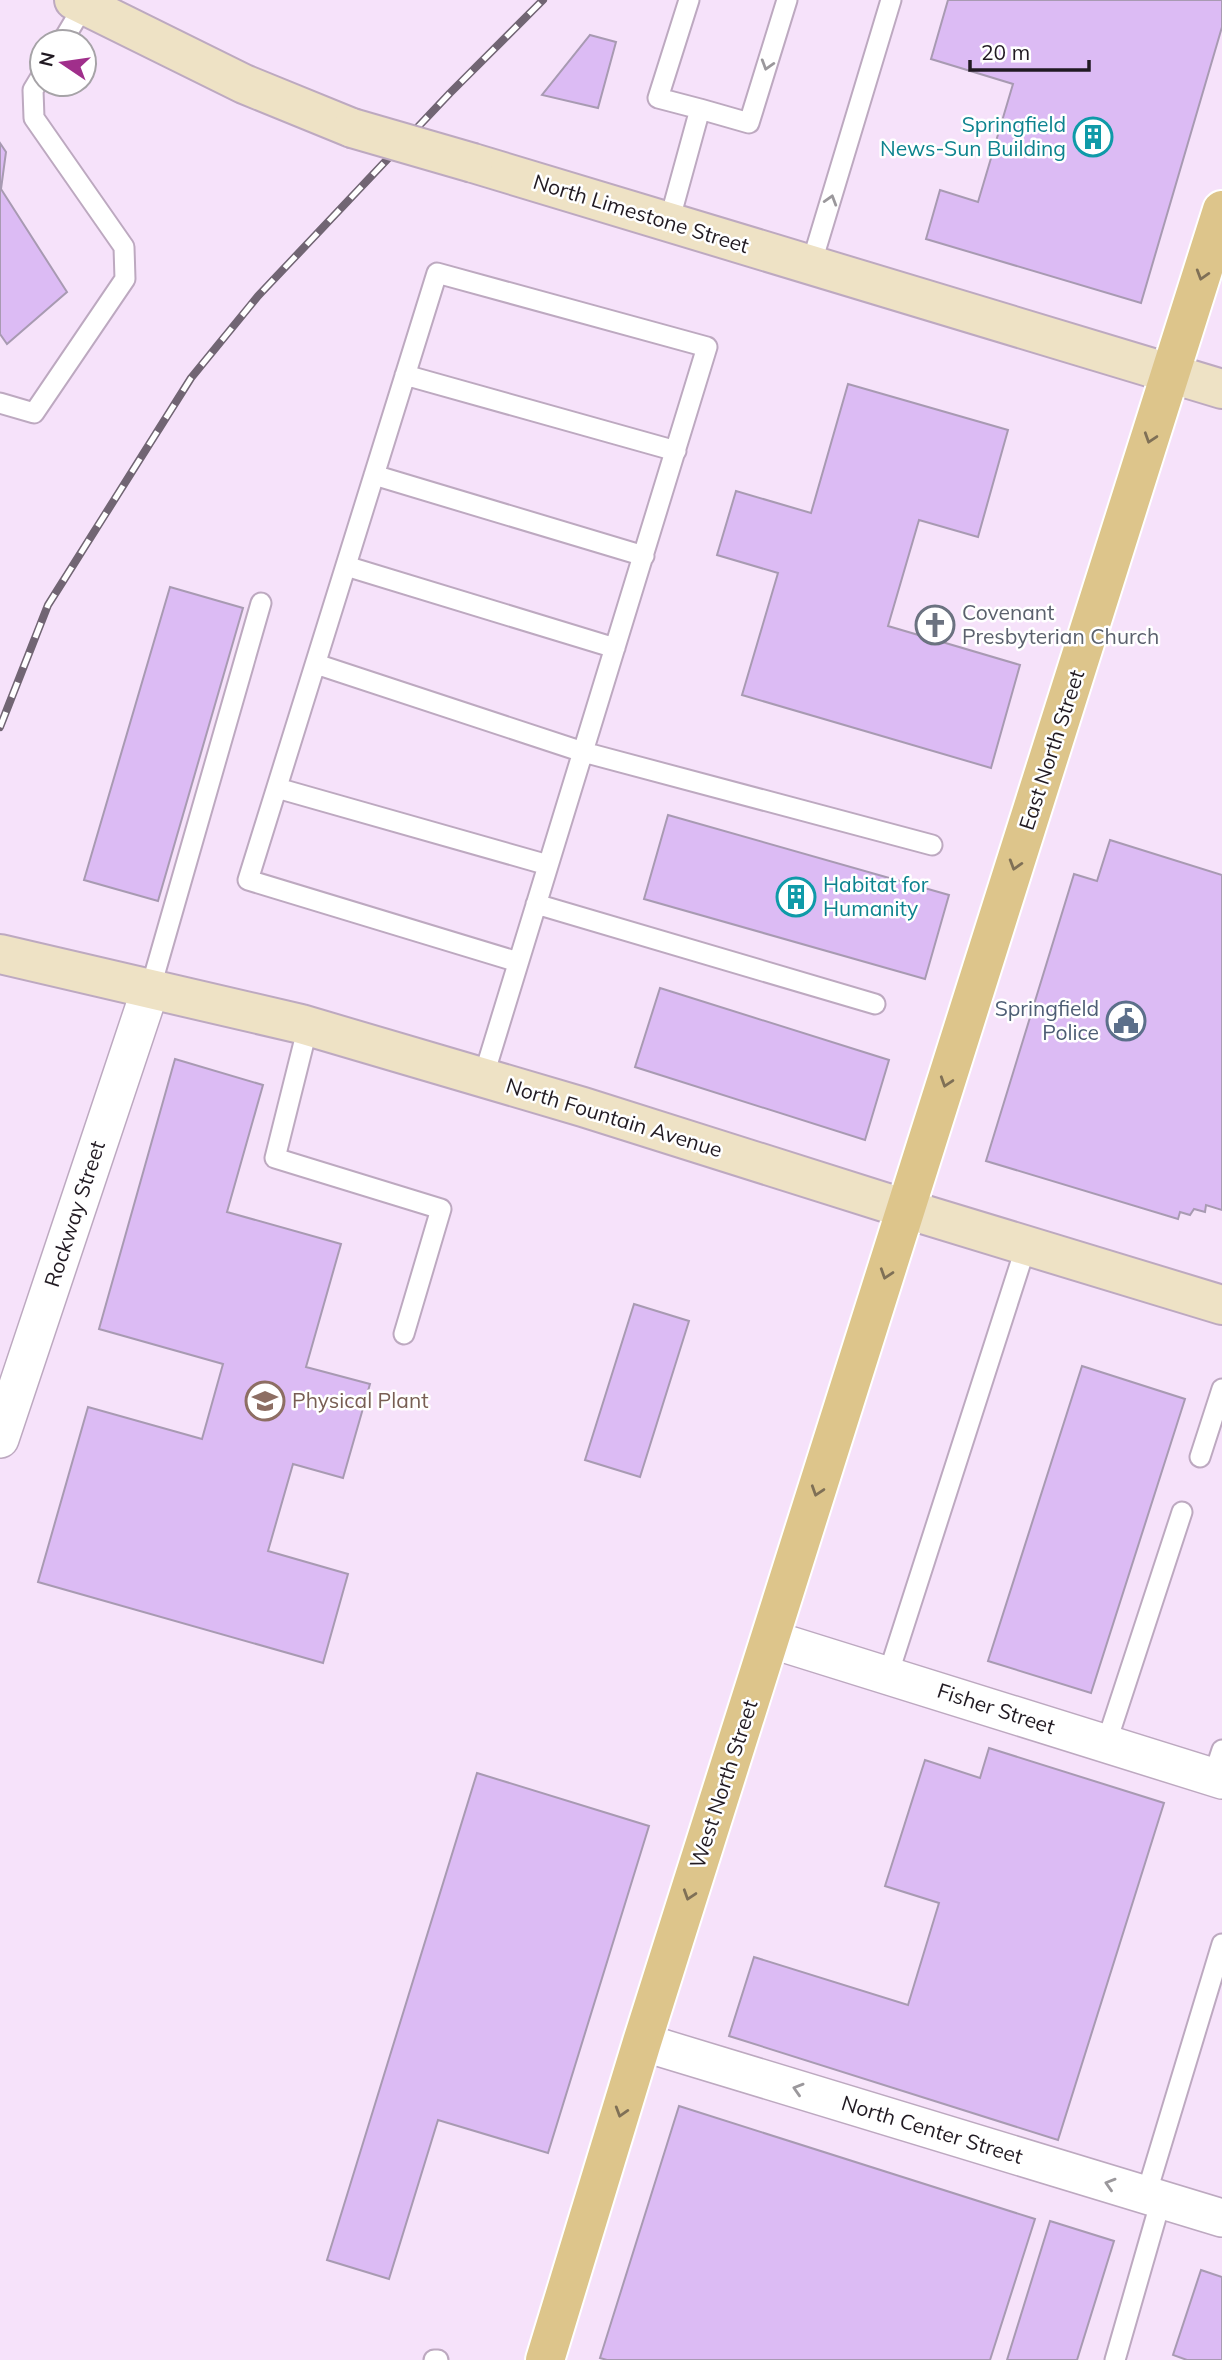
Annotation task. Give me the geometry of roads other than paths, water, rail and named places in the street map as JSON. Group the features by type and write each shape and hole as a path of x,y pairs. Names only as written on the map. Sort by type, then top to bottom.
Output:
{"main road":[{"name":"East North Street","path":"906,1209 1222,210"},
{"name":"West North Street","path":"545,2360 642,2042 906,1209"}],"street":[{"name":"North Limestone Street","path":"78,2 244,84 352,128 1222,389"},
{"name":"North Fountain Avenue","path":"0,954 308,1026 1222,1305"},
{"name":"Rockway Street","path":"0,1439 150,990"},
{"name":"Fisher Street","path":"770,1639 1106,1744 1219,1769"},
{"name":"North Center Street","path":"642,2042 1222,2218"}],"lane":[{"path":"688,0 658,98 749,123 787,0"},
{"path":"811,265 891,0"},
{"path":"68,28 78,2"},
{"path":"0,402 34,413 125,279 124,247 34,118 33,98"},
{"path":"669,222 700,109"},
{"path":"483,1078 519,962 537,904 643,556 676,451 707,347 437,273 248,880 519,962"},
{"path":"405,375 676,451"},
{"path":"374,475 643,556"},
{"path":"346,566 615,648"},
{"path":"150,990 261,603"},
{"path":"316,664 583,752 932,845"},
{"path":"277,788 548,865"},
{"path":"537,904 874,1004"},
{"path":"308,1026 275,1158 441,1209 404,1334"},
{"path":"888,1675 1026,1246"},
{"path":"1200,1457 1222,1389"},
{"path":"1106,1744 1182,1511"},
{"path":"1115,2360 1153,2197 1222,1944"}],"railway":[{"path":"0,727 48,605 191,378 258,296 450,93 543,0"}],"place":[{"name":"Springfield News-Sun Building","path":"1093,137"},
{"name":"Covenant Presbyterian Church","path":"935,625"},
{"name":"Habitat for Humanity","path":"796,897"},
{"name":"Springfield Police","path":"1126,1021"},
{"name":"Physical Plant","path":"265,1401"}]}
